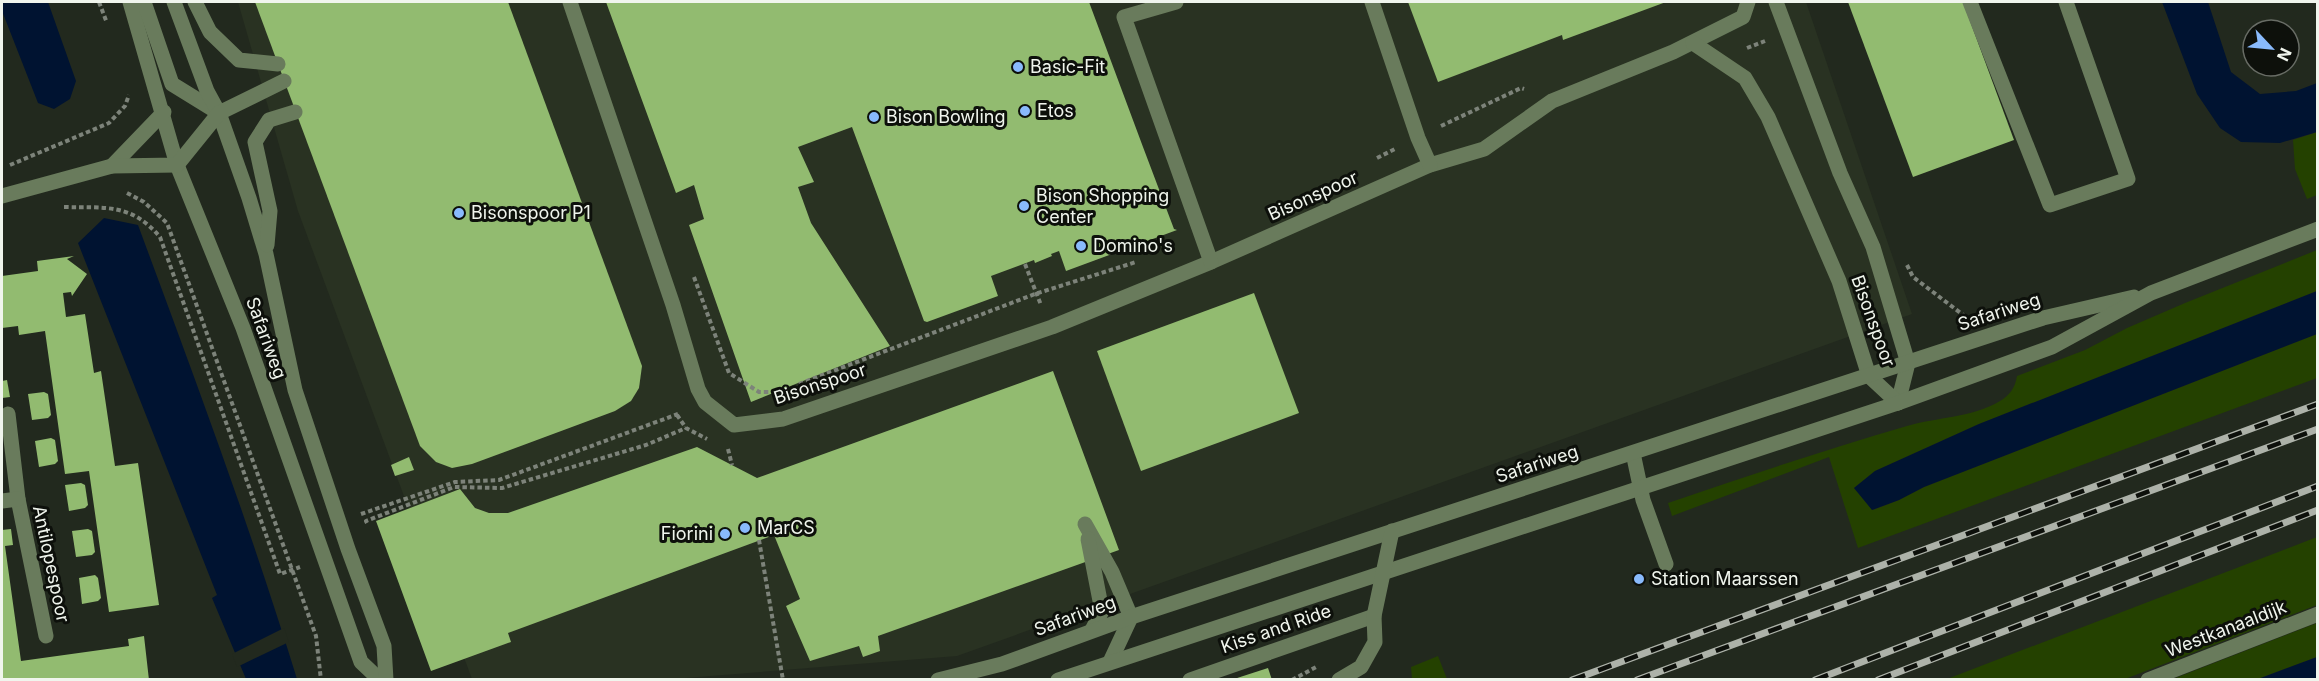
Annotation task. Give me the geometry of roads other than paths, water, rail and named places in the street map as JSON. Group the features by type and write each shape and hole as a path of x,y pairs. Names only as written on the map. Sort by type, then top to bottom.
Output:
{"street":[{"name":"Safariweg","path":"130,2 164,112 177,165 243,328 361,662 380,680"},
{"path":"144,2 172,84 219,113"},
{"name":"Safariweg","path":"174,2 207,91 219,113 249,198 266,254 295,390 384,646 386,680"},
{"path":"195,2 210,33 239,60 278,64"},
{"name":"Bisonspoor","path":"570,2 673,305 698,389 705,402 735,425 783,419 1052,327 1211,262 1430,165 1484,149 1552,101 1693,43 1743,16 1748,2"},
{"path":"1176,2 1124,17 1211,262"},
{"path":"1372,2 1418,138 1430,165"},
{"name":"Bisonspoor","path":"1693,43 1745,78 1767,117 1839,281 1869,376 1898,403 1908,363 1873,247 1840,173 1776,2"},
{"path":"1970,2 2050,205 2128,179 2066,2"},
{"path":"4,195 112,166 177,165 219,113 284,81"},
{"path":"112,166 164,112"},
{"path":"266,254 270,211 255,142 269,120 296,112"},
{"name":"Safariweg","path":"1058,680 1898,403 2052,347 2151,293 2318,229"},
{"name":"Safariweg","path":"938,680 1002,664 1131,617 2043,318 2151,293"},
{"name":"Antilopespoor","path":"8,414 18,499 46,636"},
{"path":"1633,453 1643,500 1666,564"},
{"name":"Antilopespoor","path":"2,501 18,499"},
{"path":"1092,630 1102,611 1085,524 1112,572 1131,617 1110,662"},
{"path":"1339,680 1361,667 1375,642 1374,616 1392,531"},
{"name":"Westkanaaldijk","path":"2148,680 2318,614"},
{"name":"Kiss and Ride","path":"1190,680 1374,616"}],"water":[{"path":"2,2 48,2 76,81 70,99 54,109 38,103 2,11"},
{"path":"2162,2 2208,2 2231,72 2260,94 2296,91 2317,83 2317,132 2280,143 2241,142 2220,128 2197,94"},
{"path":"104,218 138,225 241,508 297,679 246,679 212,598 217,595 78,243"},
{"path":"2317,291 2317,334 1924,487 1872,510 1854,488 1875,471 1979,424"},
{"path":"2317,657 2317,679 2258,679"}],"railway":[{"path":"1572,680 2318,404"},
{"path":"1637,680 2318,429"},
{"path":"1815,680 2318,486"},
{"path":"1878,680 2318,510"}],"place":[{"name":"Basic-Fit","path":"1018,67"},
{"name":"Etos","path":"1025,111"},
{"name":"Bison Bowling","path":"874,117"},
{"name":"Bison Shopping Center","path":"1024,206"},
{"name":"Bisonspoor P1","path":"459,213"},
{"name":"Domino's","path":"1081,246"},
{"name":"MarCS","path":"745,528"},
{"name":"Fiorini","path":"725,534"},
{"name":"Station Maarssen","path":"1639,579"}]}
